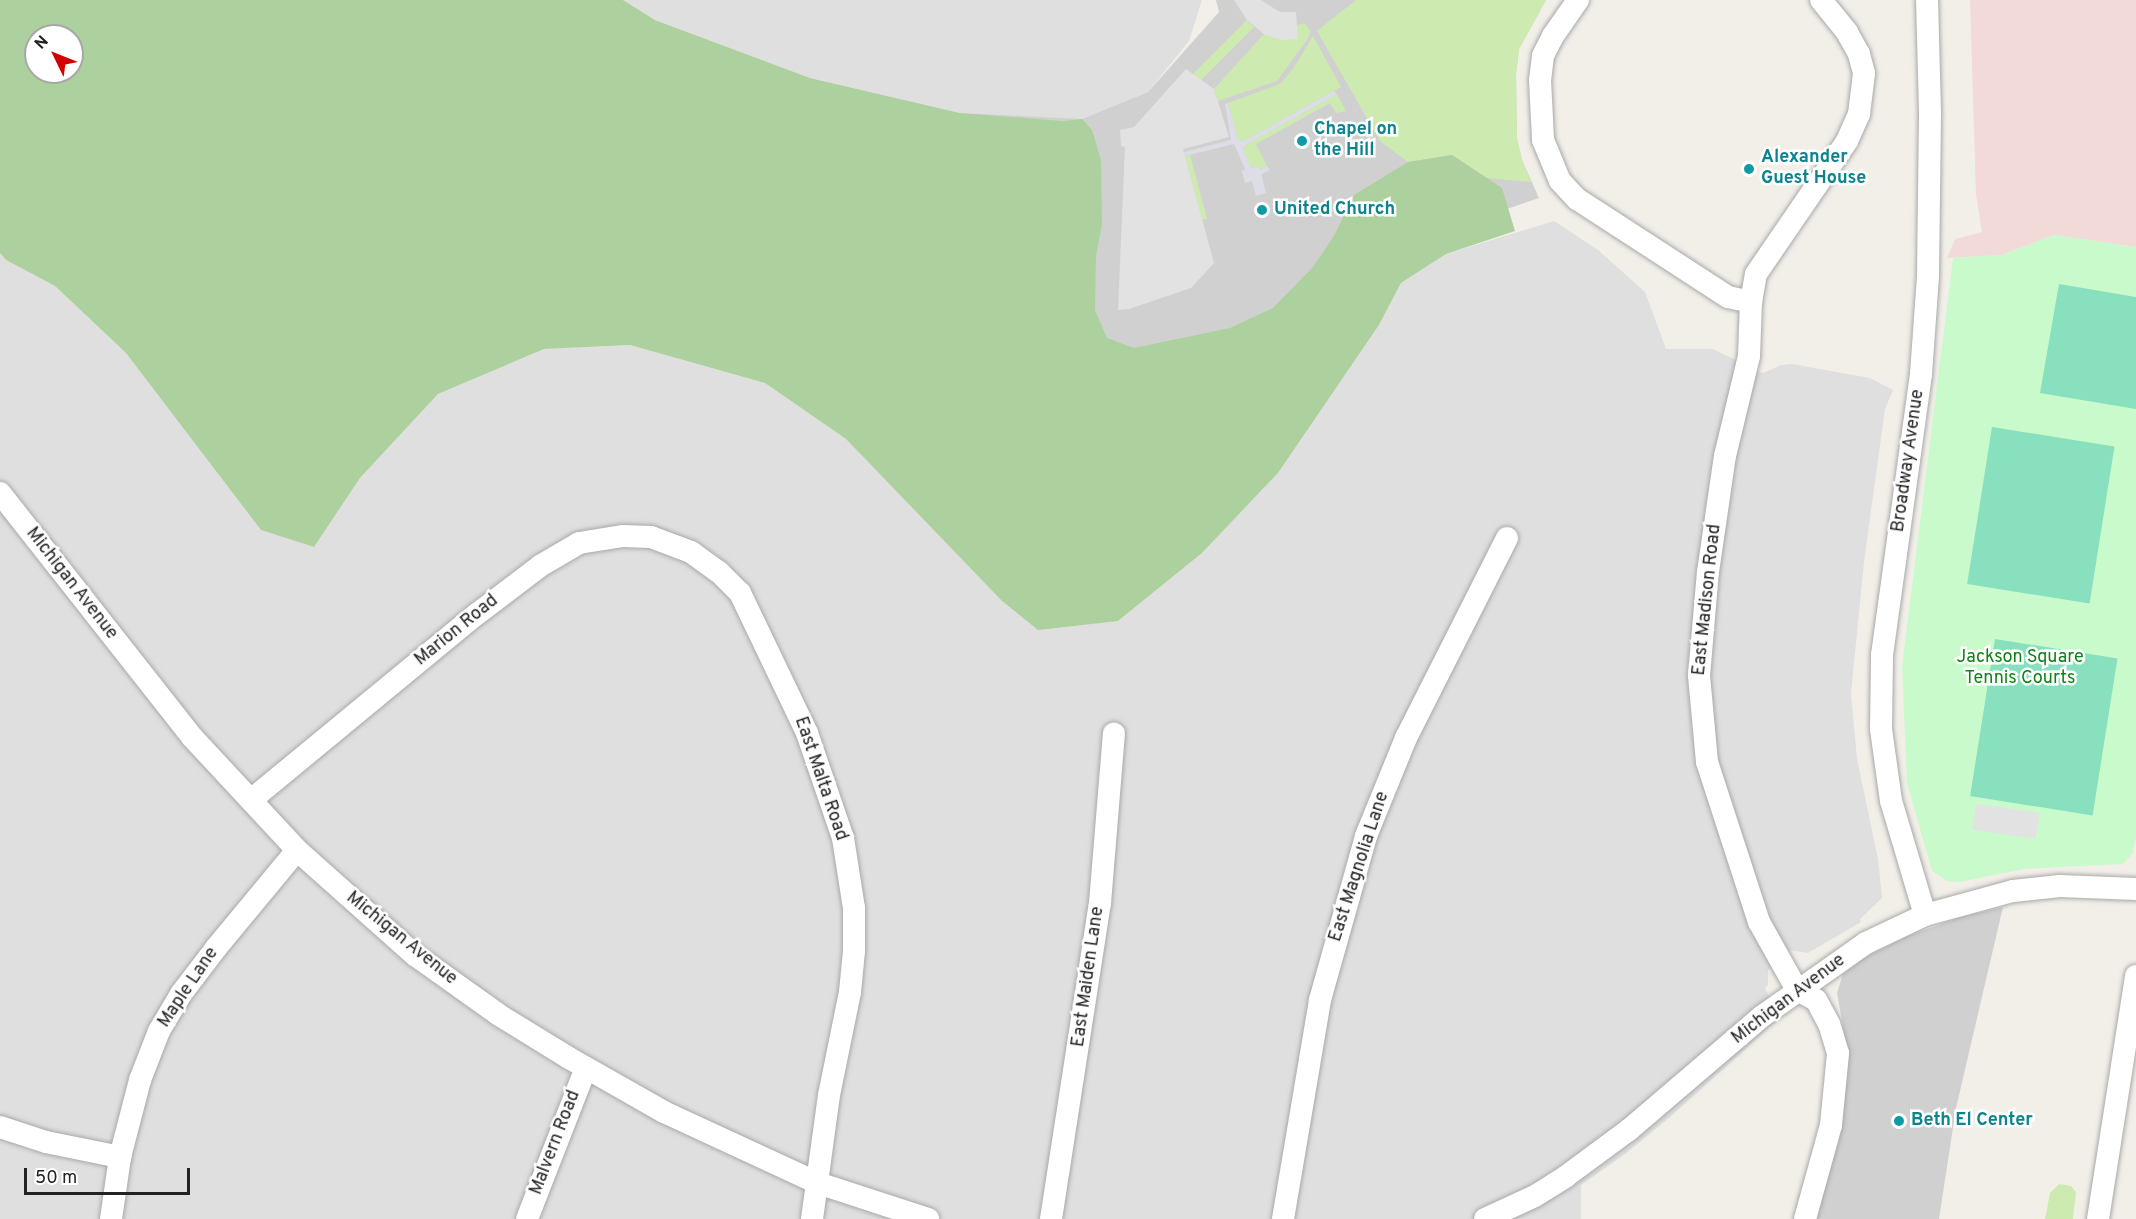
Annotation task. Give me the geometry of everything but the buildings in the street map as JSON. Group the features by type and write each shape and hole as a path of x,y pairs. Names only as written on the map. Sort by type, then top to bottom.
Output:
{"street":[{"path":"1578,0 1553,36 1543,56 1540,80 1543,140 1560,181 1576,199 1728,297 1751,302"},
{"name":"East Madison Road","path":"1797,990 1759,922 1707,762 1699,676 1708,572 1725,456 1749,356 1751,302 1756,274 1847,141 1859,114 1864,73 1858,54 1847,32 1821,0"},
{"name":"Broadway Avenue","path":"1925,915 1892,801 1881,729 1882,655 1921,374 1928,276 1930,113 1927,0"},
{"name":"Michigan Avenue","path":"0,493 184,728 297,850 415,955 499,1015 664,1112 818,1183 928,1219"},
{"name":"Marion Road","path":"251,800 477,614 540,566 579,543 623,536 651,537 691,552"},
{"name":"East Magnolia Lane","path":"1282,1219 1320,1000 1366,836 1406,738 1507,538"},
{"name":"East Malta Road","path":"691,552 719,572 740,593 807,733 843,838 854,908 855,951 850,992 830,1095 812,1219"},
{"name":"East Maiden Lane","path":"1051,1219 1072,1100 1100,903 1114,734"},
{"name":"Maple Lane","path":"111,1219 120,1157 140,1080 159,1031 181,994 216,948 297,850"},
{"name":"Michigan Avenue","path":"1485,1219 1535,1196 1593,1156 1797,990 1866,943 1925,915 2025,890 2060,886 2136,889"},
{"path":"2098,1219 2136,976"},
{"path":"1797,990 1816,1000 1829,1024 1839,1053 1831,1125 1805,1219"},
{"name":"Malvern Road","path":"527,1219 586,1068"},
{"path":"0,1127 46,1142 120,1157"}],"shaded area":[{"path":"623,0 1202,0 1189,41 1148,92 1082,119 1063,121 960,113 810,78 655,20"},
{"path":"1216,0 1546,0 1519,49 1516,74 1517,138 1522,160 1539,198 1317,273 1062,536 960,113 1082,119 1148,92 1219,12"},
{"path":"1234,0 1261,0 1280,12 1296,12 1298,39 1282,40 1265,35 1247,20"},
{"path":"1970,0 2136,0 2136,247 2054,235 2002,255 1947,258 1955,239 1982,232 1976,194"},
{"path":"1186,69 1214,89 1229,137 1183,149 1214,263 1191,288 1129,309 1118,310 1125,147 1121,146 1120,130 1134,127"},
{"path":"1334,91 1337,94 1247,144 1243,149 1251,168 1258,166 1260,170 1267,166 1270,170 1262,174 1266,193 1256,196 1252,181 1245,183 1242,171 1245,169 1234,144 1185,156 1184,152 1231,140 1225,104 1228,103 1238,140 1244,141"},
{"path":"1554,221 1598,250 1645,292 1666,349 1713,349 1763,373 1781,365 1792,364 1870,378 1893,390 1885,409 1864,562 1851,693 1857,759 1878,859 1882,898 1860,919 1861,922 1808,953 1789,950 1768,970 1768,984 1765,989 1781,1017 1669,1118 1625,1154 1581,1185 1581,1219 0,1219 0,253 6,260 55,286 126,353 262,530 314,547 360,478 438,394 544,349 630,345 765,383 846,439 1001,600 1118,621 1202,553 1278,473 1379,325 1401,283 1446,254"},
{"path":"1976,804 2039,813 2036,839 1972,830"},
{"path":"2003,907 1956,1108 1939,1219 1812,1219 1846,1043 1837,993 1843,974 1859,960 1908,936 1958,918"}],"green space":[{"path":"0,0 623,0 655,20 810,78 960,113 1063,121 1082,119 1092,130 1101,160 1102,224 1096,256 1095,310 1107,338 1134,348 1230,328 1273,308 1313,267 1334,236 1354,195 1408,162 1452,155 1502,188 1515,231 1446,254 1401,283 1379,325 1278,473 1202,553 1118,621 1038,630 1001,600 846,439 765,383 630,345 544,349 438,394 360,478 314,547 261,530 126,353 55,286 6,260 0,253"},
{"path":"1356,0 1546,0 1519,49 1516,74 1517,138 1522,160 1531,182 1487,178 1452,155 1408,162 1380,141 1317,31"},
{"path":"1247,20 1254,27 1200,81 1193,74"},
{"path":"1304,23 1311,31 1307,40 1277,81 1218,101 1214,89 1263,35 1298,39 1296,26"},
{"path":"1313,36 1341,87 1244,141 1238,140 1228,103 1280,84 1293,69"},
{"path":"1337,94 1346,111 1336,113 1330,103 1256,144 1267,166 1259,170 1258,166 1251,168 1243,150 1247,144"},
{"path":"1190,155 1207,219 1202,220 1185,156"},
{"name":"Jackson Square Tennis Courts","path":"2054,235 2136,247 2136,836 2133,853 2123,864 2024,869 1959,882 1947,881 1932,871 1907,783 1902,666 1953,258 2002,255"},
{"path":"2059,284 2136,297 2136,409 2040,393"},
{"path":"1992,427 2114,446 2090,603 1967,584"},
{"path":"1995,639 2117,658 2093,815 1970,796"},
{"path":"2059,1184 2071,1186 2076,1192 2073,1219 2045,1219 2050,1193"}],"place":[{"name":"Chapel on the Hill","path":"1302,141"},
{"name":"Alexander Guest House","path":"1749,169"},
{"name":"United Church","path":"1262,210"},
{"name":"Beth El Center","path":"1899,1121"}]}
